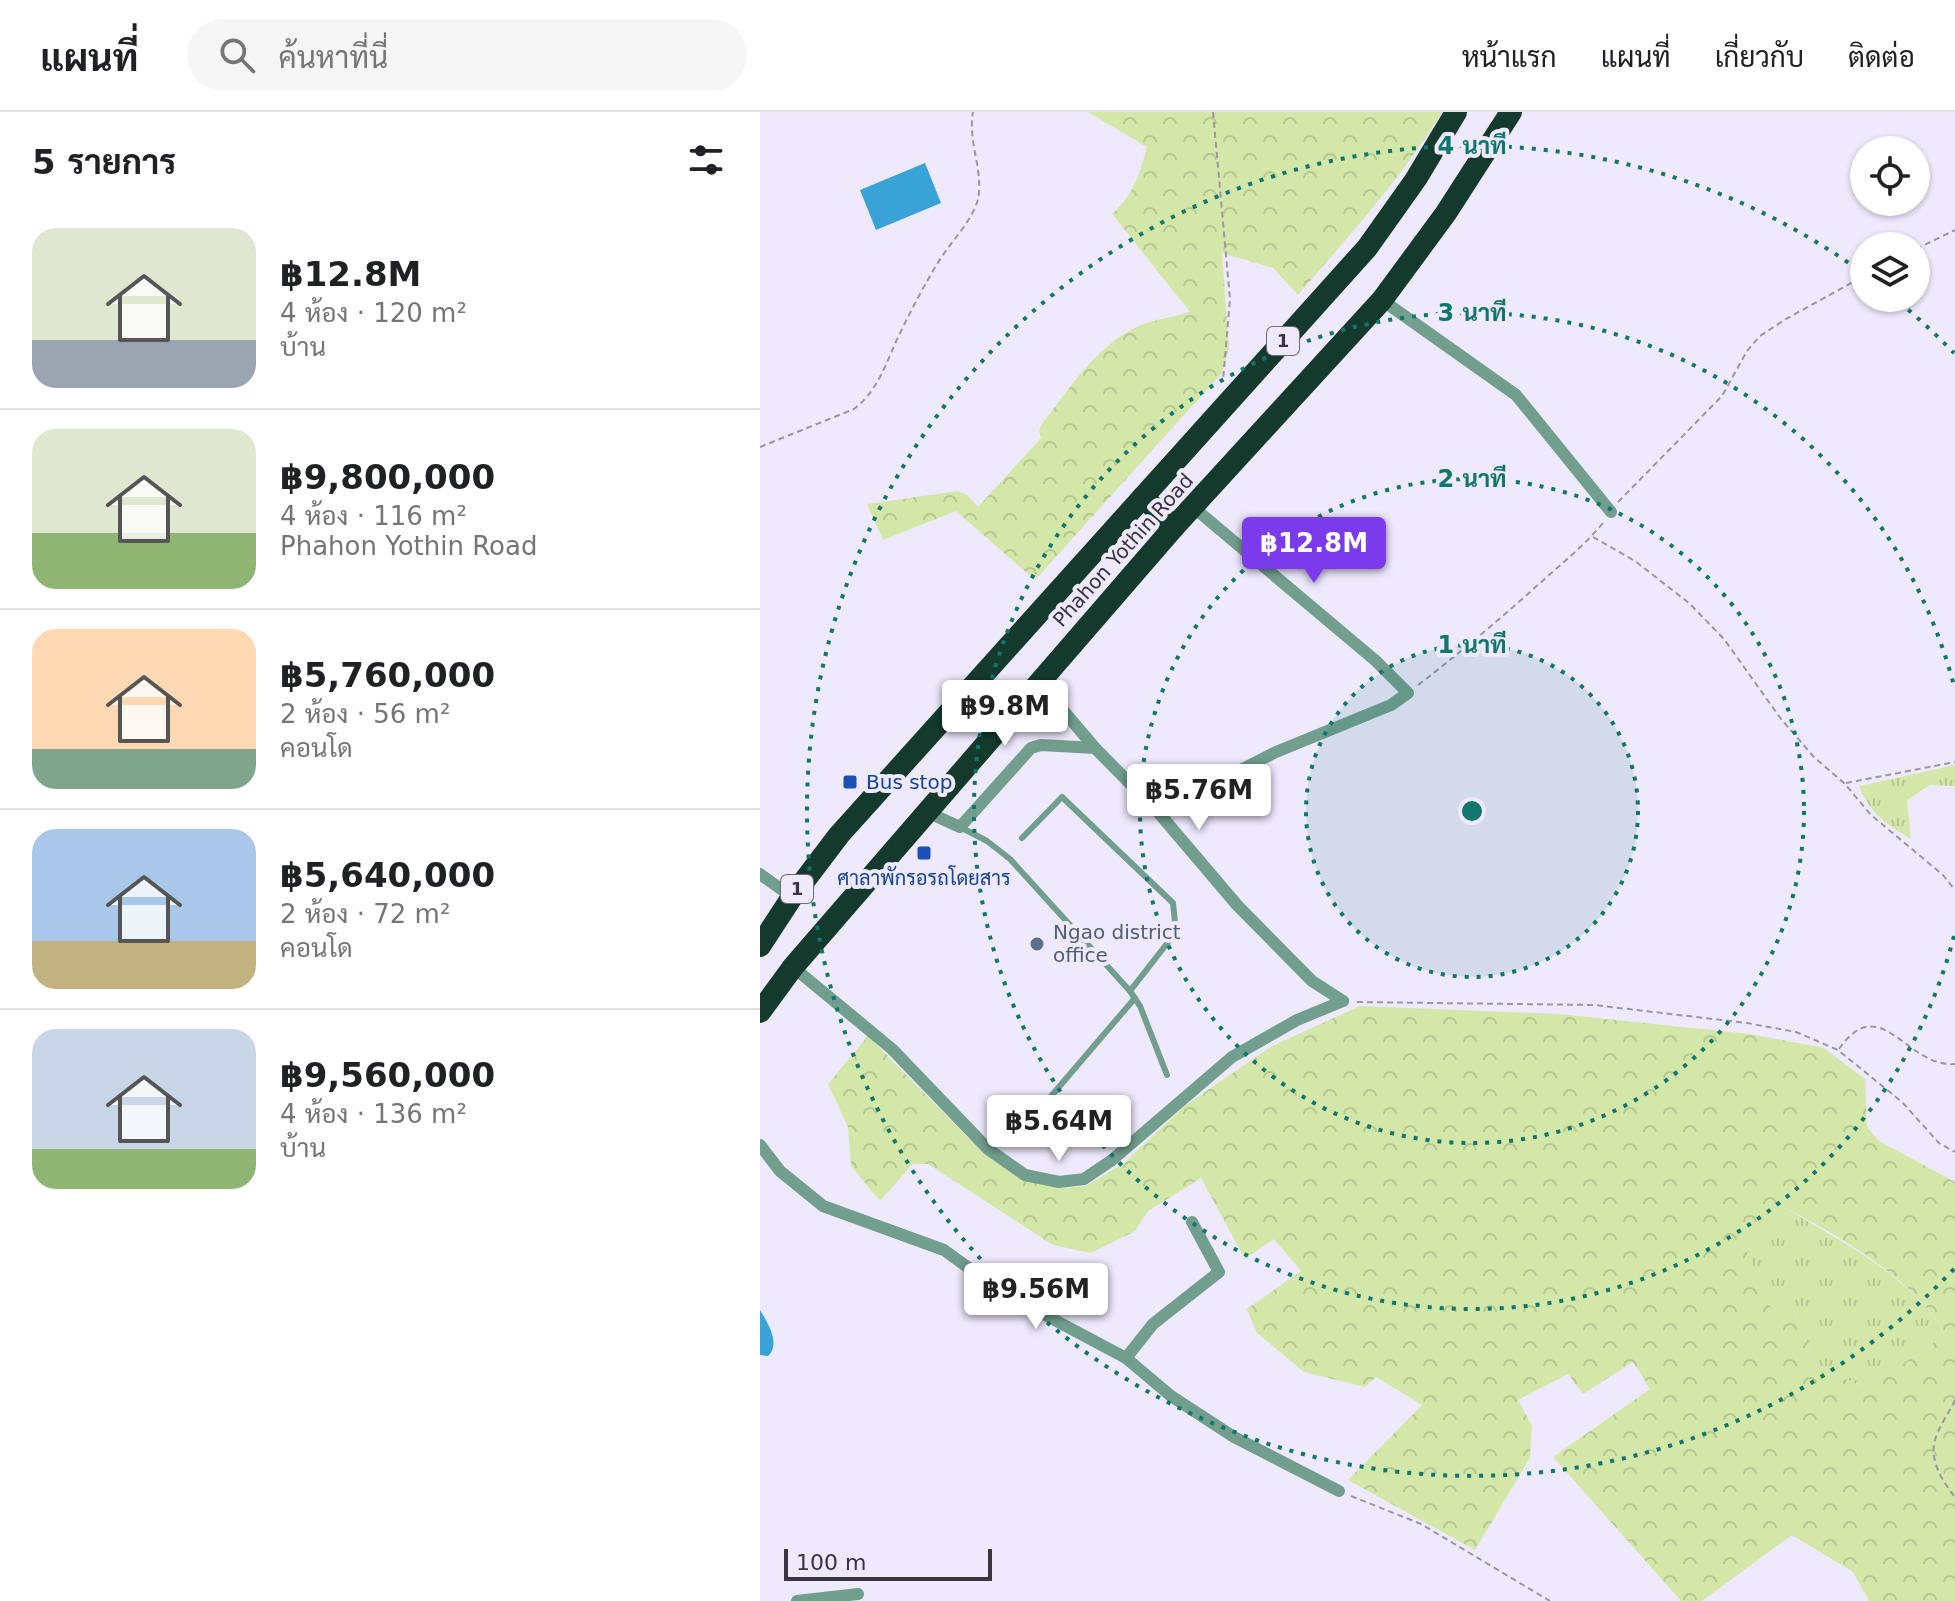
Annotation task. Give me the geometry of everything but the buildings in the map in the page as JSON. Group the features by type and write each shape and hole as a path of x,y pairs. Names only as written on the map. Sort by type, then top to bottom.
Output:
{"highway":[{"name":"Phahon Yothin Road","path":"760,946 839,835 1367,248 1416,179 1456,112"},
{"name":"Phahon Yothin Road","path":"760,1012 793,967 1174,527 1382,300 1446,213 1511,112"},
{"path":"1143,497 1174,527"}],"street":[{"path":"1382,300 1516,395 1611,512"},
{"path":"1158,812 1276,752 1379,710 1408,693 1376,661 1193,507"},
{"path":"1039,682 1095,748 1158,812 1237,905 1312,981 1343,1001"},
{"path":"927,812 960,827 1031,748 1041,745 1095,748"},
{"path":"760,874 792,897"},
{"path":"793,967 892,1049 988,1149 1025,1175 1059,1182 1084,1179 1112,1160 1232,1057 1297,1020 1343,1001"},
{"path":"760,1145 780,1171 823,1206 944,1250 1002,1292 1126,1358 1171,1396 1234,1437 1339,1491"},
{"path":"1126,1358 1153,1324 1219,1272 1192,1222"},
{"path":"797,1601 858,1594"}],"lane":[{"path":"1022,838 1062,797 1173,903 1176,932 1130,991"},
{"path":"960,827 987,841 1010,859 1130,991 1167,1075"},
{"path":"1023,1129 1135,997"}],"path":[{"path":"760,447 854,409 866,400 877,385 934,268 976,206 979,192 970,128 973,112"},
{"path":"1213,112 1230,299 1218,414"},
{"path":"1930,242 1955,230"},
{"path":"1408,693 1453,659 1592,536 1611,512 1722,396 1747,351 1760,336 1850,284"},
{"path":"1592,536 1645,568 1689,603 1724,639 1814,757 1845,784 1871,815 1943,875 1955,890"},
{"path":"1845,784 1955,762"},
{"path":"1343,1001 1594,1005 1747,1023 1796,1032 1838,1050 1902,1102 1939,1143 1955,1152"},
{"path":"1838,1050 1849,1034 1863,1026 1876,1026 1932,1061 1955,1064"},
{"path":"1955,1400 1934,1441 1941,1479 1955,1497"},
{"path":"1339,1491 1421,1524 1550,1601"}],"green space":[{"path":"1088,112 1442,112 1392,184 1298,295 1273,268 1222,253 1229,348 1222,373 1035,580 956,511 883,540 867,504 958,491 967,495 978,507 1041,438 1041,425 1074,382 1111,343 1141,325 1190,312 1112,214 1130,192 1147,147"},
{"path":"1955,765 1955,786 1930,785 1907,800 1911,839 1880,817 1859,786"},
{"path":"1360,1006 1559,1014 1750,1034 1824,1048 1865,1079 1867,1127 1879,1141 1955,1182 1955,1601 1869,1601 1853,1572 1792,1535 1702,1601 1681,1601 1553,1457 1650,1389 1633,1362 1583,1394 1568,1374 1518,1400 1532,1426 1530,1458 1475,1550 1348,1480 1422,1405 1376,1377 1365,1387 1304,1372 1256,1332 1247,1309 1301,1271 1274,1239 1245,1259 1201,1178 1148,1211 1135,1231 1091,1253 1053,1245 928,1164 913,1164 880,1201 851,1166 848,1127 828,1084 868,1036 984,1154 1023,1180 1059,1188 1086,1186 1124,1163 1186,1105 1272,1046","holes":["1785,1208 1872,1259 1910,1291 1943,1328 1930,1348 1861,1386 1817,1365 1794,1312 1774,1314 1747,1253"]},
{"path":"1785,1208 1850,1246 1909,1290 1943,1328 1930,1348 1861,1386 1817,1365 1794,1312 1774,1315 1746,1252"}],"water":[{"path":"925,163 941,203 876,230 860,190"},
{"path":"760,1310 773,1340 768,1356 760,1355"}],"place":[{"name":"Bus stop","path":"850,782"},
{"name":"ศาลาพักรอรถโดยสาร","path":"924,853"},
{"name":"Ngao district office","path":"1037,944"}]}
